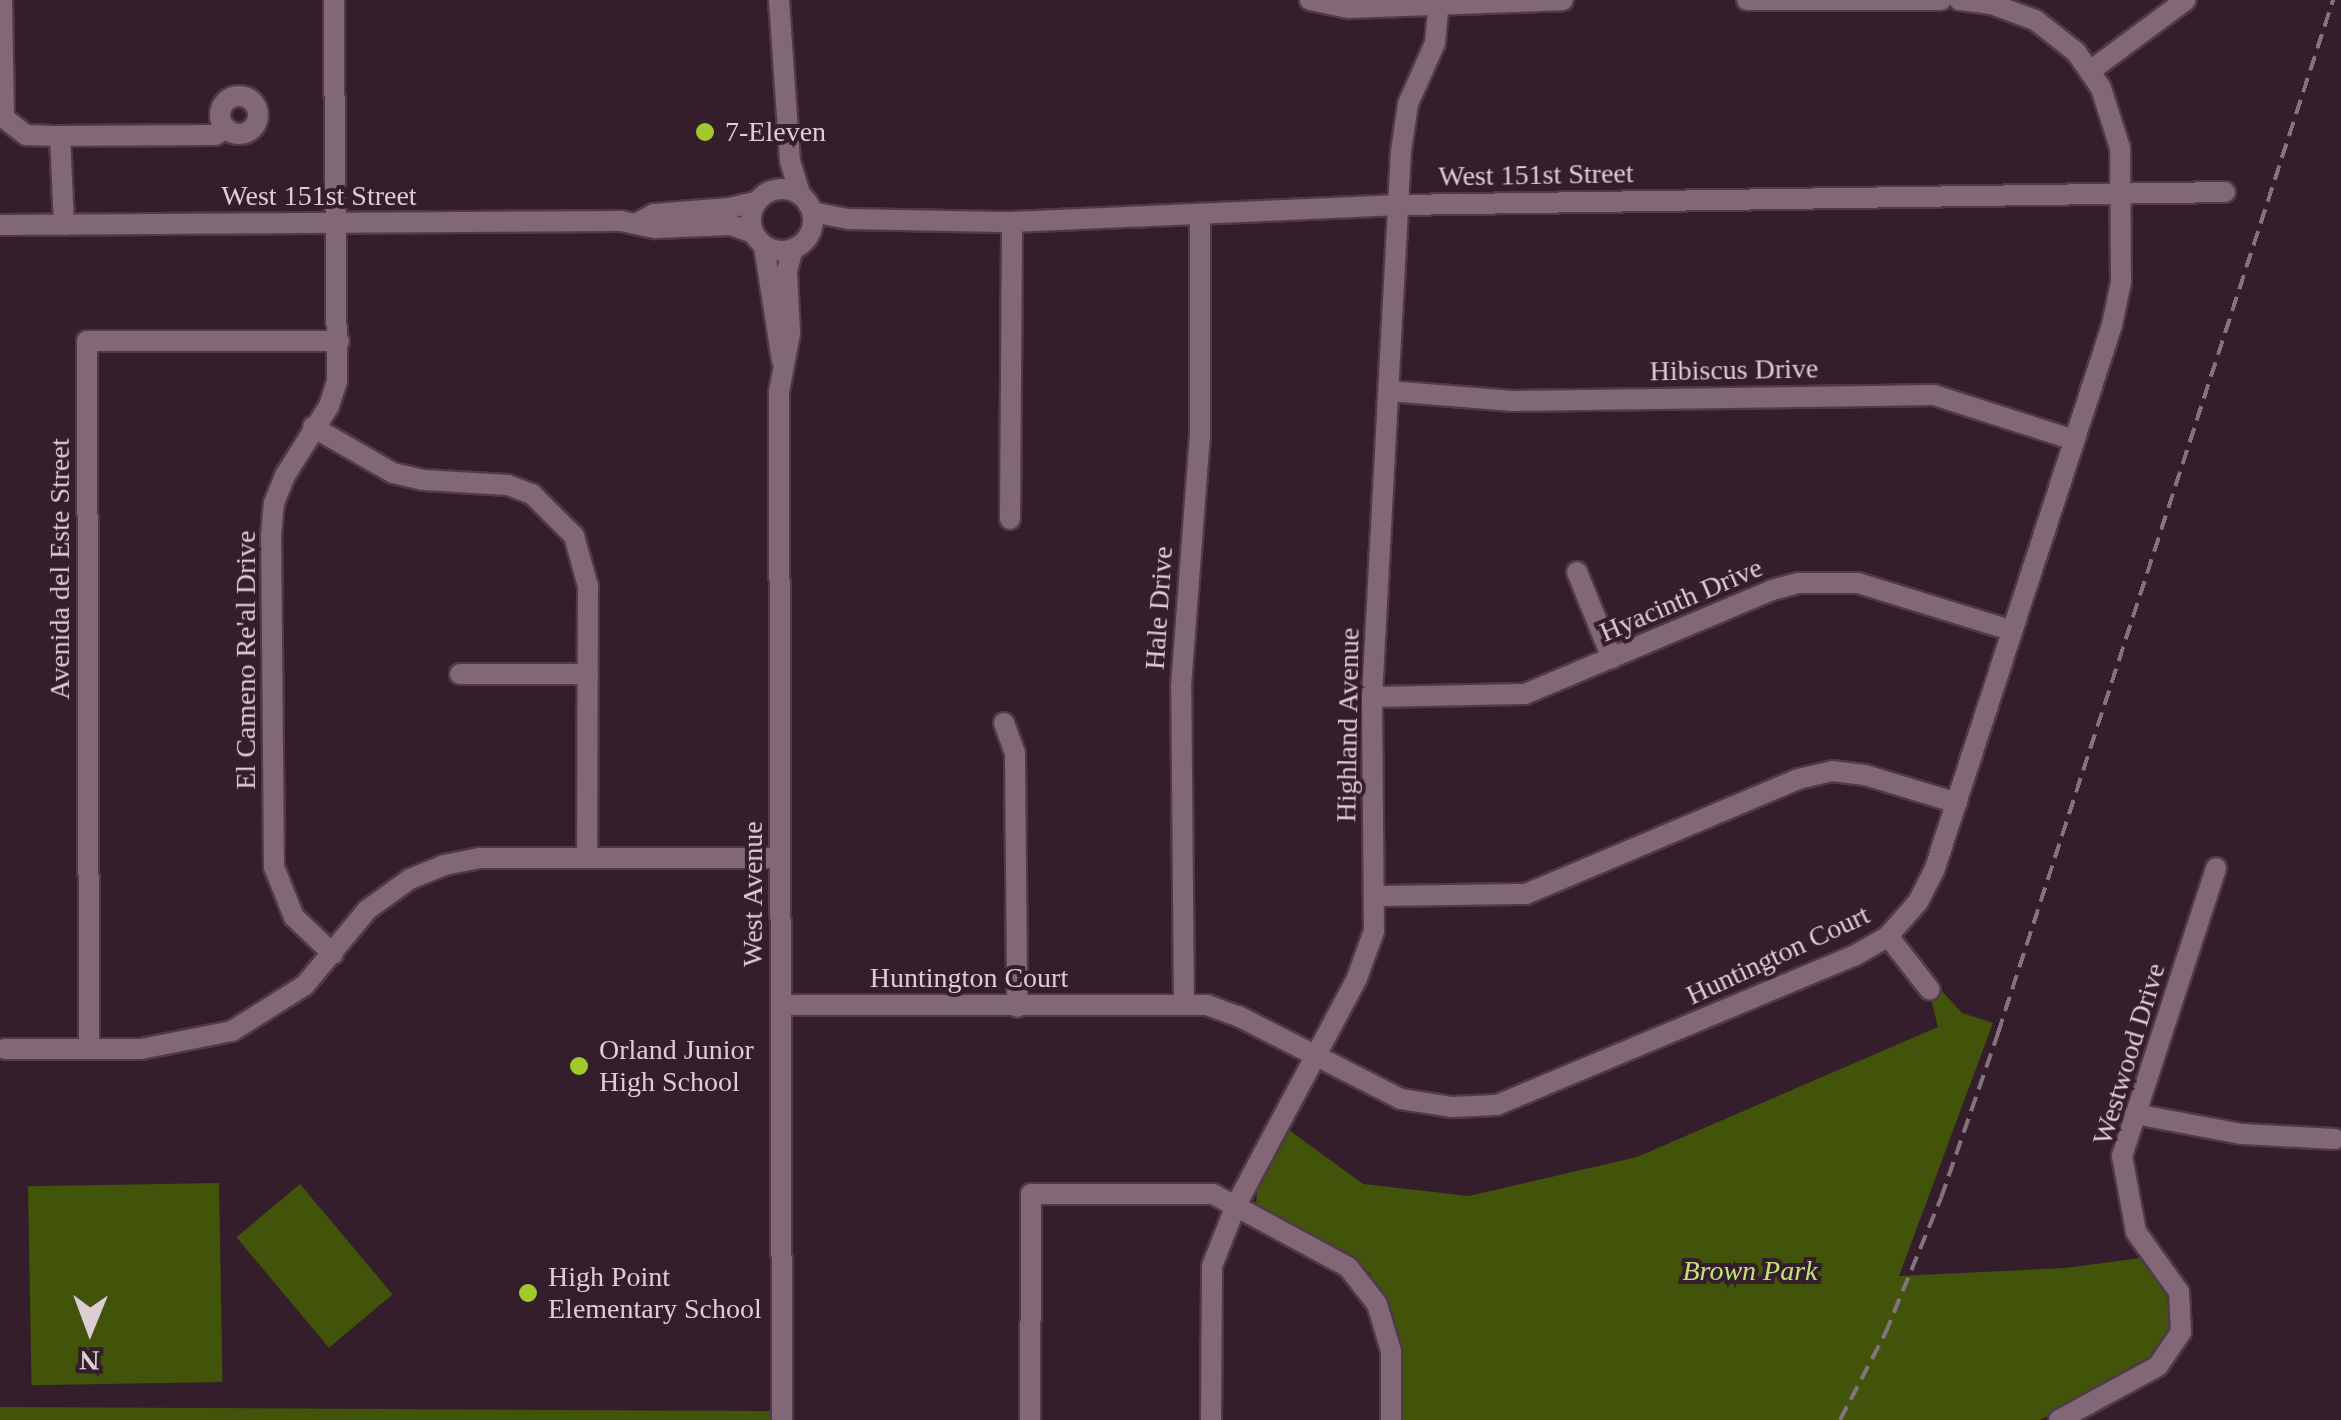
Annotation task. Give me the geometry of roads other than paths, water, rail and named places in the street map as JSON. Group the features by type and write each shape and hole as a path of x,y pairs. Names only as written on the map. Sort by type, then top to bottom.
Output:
{"street":[{"path":"2,0 4,118 26,135 215,135 226,129"},
{"name":"El Cameno Re'al Drive","path":"334,0 337,382 329,406 274,502 270,536 274,867 294,918 334,954"},
{"path":"779,0 790,161 806,203 809,235 793,249 758,240 750,217 778,160 777,63 781,42"},
{"path":"1310,0 1349,8 1564,0"},
{"path":"1747,0 1941,0"},
{"name":"Huntington Court","path":"781,1005 1184,1004 1222,1008 1401,1099 1452,1107 1497,1106 1836,964 1888,936 1926,886 1957,803 2118,302 2123,193 2117,130 2090,70 2076,52 2035,20 2008,9 1958,0"},
{"path":"2090,70 2186,0"},
{"name":"Highland Avenue","path":"1211,1420 1212,1266 1236,1205 1368,954 1375,896 1372,698 1404,129 1420,74 1435,42 1440,2"},
{"path":"60,136 64,225"},
{"path":"762,196 780,188 806,203"},
{"name":"West 151st Street","path":"806,203 848,219 1012,222 1400,205 2225,192"},
{"name":"West 151st Street","path":"639,222 654,214 729,208 762,196"},
{"name":"Hale Drive","path":"1184,1004 1181,687 1200,438 1200,215"},
{"name":"West 151st Street","path":"809,235 848,219"},
{"name":"West 151st Street","path":"0,226 639,222 655,228 732,225 758,240"},
{"path":"1010,519 1012,222"},
{"name":"West Avenue","path":"758,240 783,368"},
{"name":"West Avenue","path":"782,1420 779,392 790,333 787,271 793,249"},
{"name":"Avenida del Este Street","path":"89,1049 87,341 339,342"},
{"name":"Hibiscus Drive","path":"1389,391 1513,401 1934,395 2074,440"},
{"path":"313,428 393,472 423,480 508,486 532,494 558,515 574,536 586,572 588,857"},
{"path":"1577,572 1612,658"},
{"name":"Hyacinth Drive","path":"1372,698 1525,694 1772,590 1820,581 1883,590 2010,630"},
{"path":"460,674 588,674"},
{"path":"1004,722 1015,754 1018,1006"},
{"path":"1375,896 1526,894 1798,779 1832,771 1864,776 1957,803"},
{"path":"5,1049 142,1049 232,1031 305,985 367,910 410,879 444,865 479,858 780,858"},
{"name":"Westwood Drive","path":"2059,1420 2158,1366 2182,1332 2179,1292 2136,1232 2122,1156 2216,868"},
{"path":"1888,936 1930,990"},
{"path":"2135,1114 2242,1134 2335,1139"},
{"path":"1030,1420 1031,1194 1213,1194 1348,1268 1377,1304 1391,1351 1391,1420"}],"railway":[{"path":"1840,1420 1885,1334 1941,1198 2333,0"}],"place":[{"name":"7-Eleven","path":"705,132"},
{"name":"Orland Junior High School","path":"579,1066"},
{"name":"High Point Elementary School","path":"528,1293"}],"park label":[{"name":"Brown Park","path":"1750,1271"}]}
